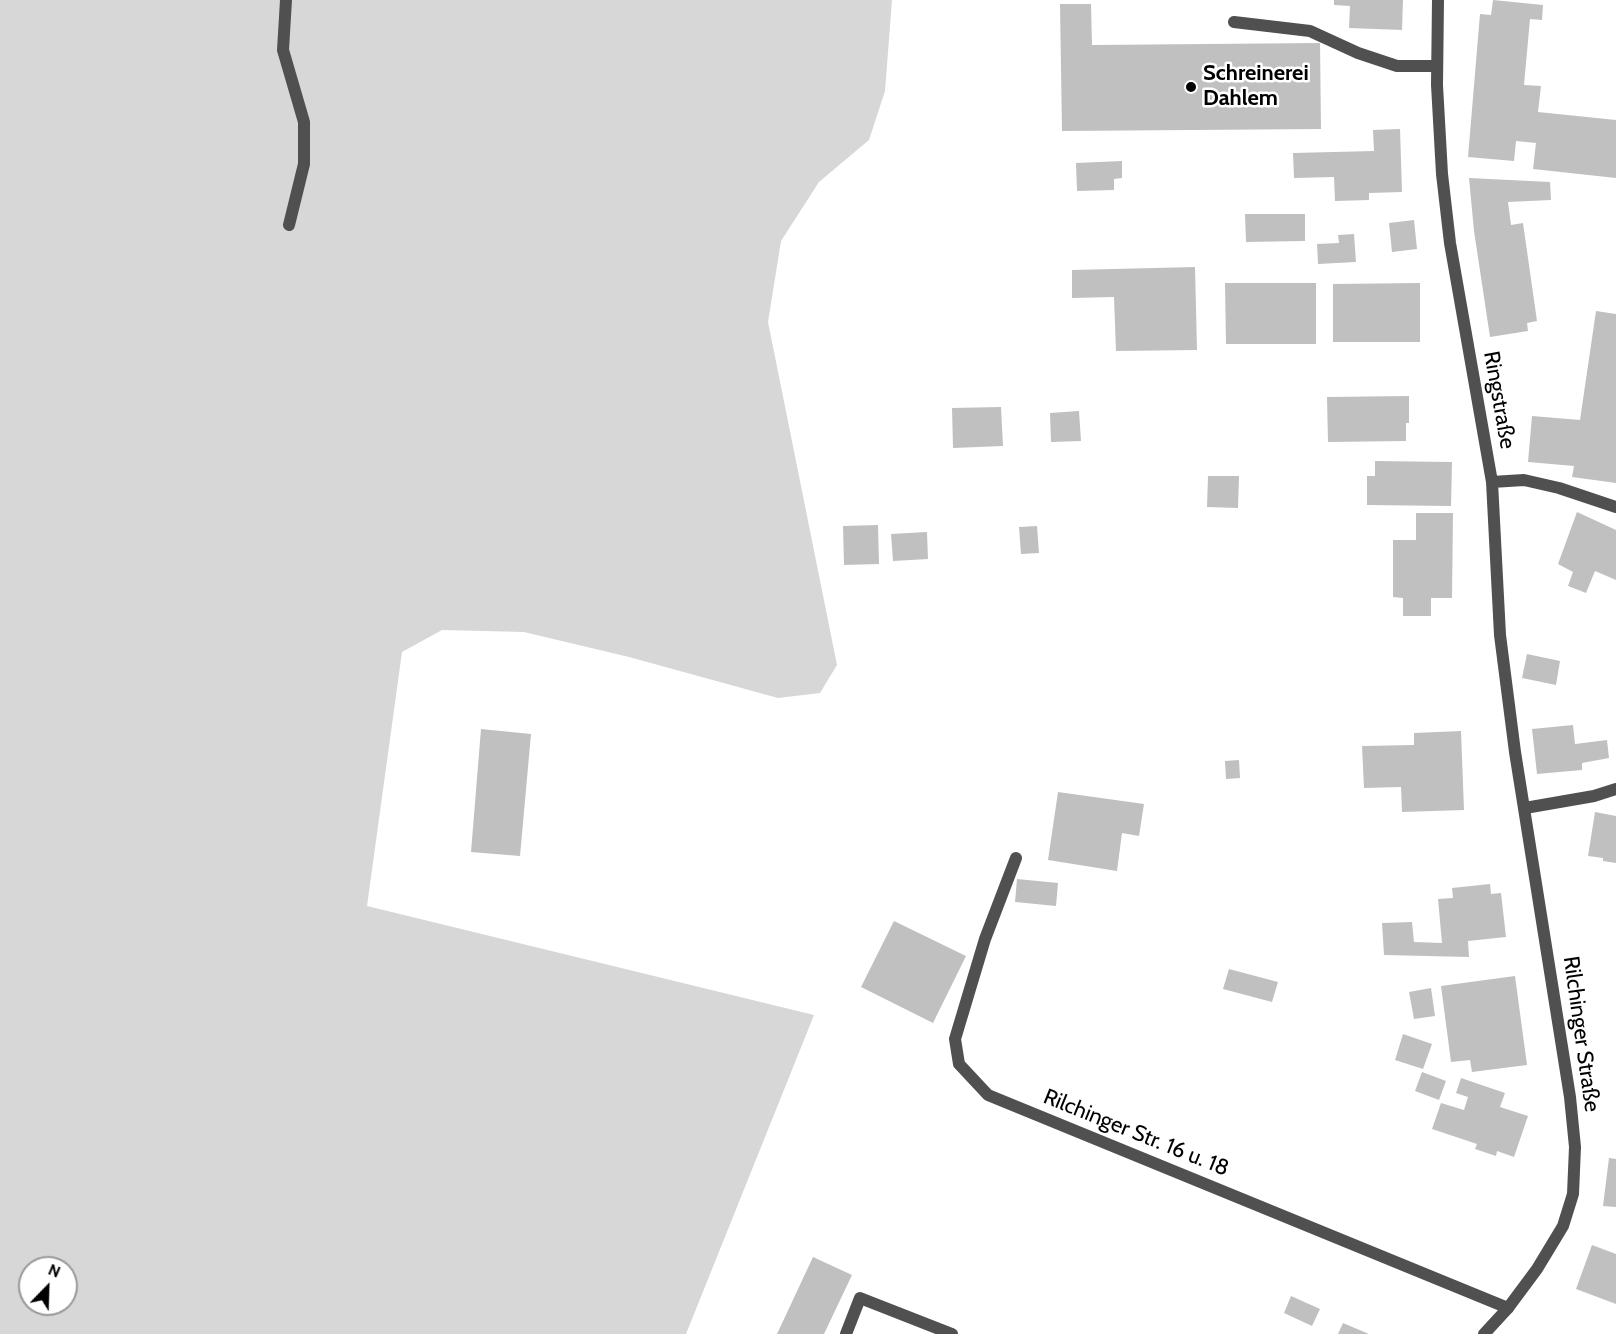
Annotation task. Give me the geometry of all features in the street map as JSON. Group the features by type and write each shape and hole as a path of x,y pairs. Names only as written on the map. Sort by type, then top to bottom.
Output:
{"street":[{"path":"286,0 282,50 303,122 304,164 289,225"},
{"name":"Ringstraße","path":"1438,0 1437,66 1442,174 1450,243 1491,482 1500,635 1515,752 1525,808"},
{"path":"1234,22 1310,31 1358,53 1397,66 1437,66"},
{"path":"1491,482 1524,480 1559,488 1616,507"},
{"path":"1525,808 1594,796 1616,789"},
{"name":"Rilchinger Straße","path":"1484,1334 1508,1308 1537,1269 1563,1226 1573,1194 1575,1147 1570,1097 1525,808"},
{"name":"Rilchinger Str. 16 u. 18","path":"1016,858 985,939 954,1039 959,1064 988,1095 1508,1308"},
{"path":"846,1334 860,1298 952,1334"}],"shaded area":[{"path":"0,0 892,0 885,91 869,140 819,182 781,241 768,322 837,665 820,693 778,698 629,657 524,632 442,630 402,652 367,906 814,1015 686,1334 0,1334"}],"building":[{"path":"1334,0 1403,0 1402,30 1349,28 1350,6 1334,5"},
{"path":"1493,0 1543,5 1542,20 1530,19 1524,85 1541,86 1538,112 1616,120 1616,178 1533,169 1536,143 1516,141 1514,161 1468,157 1480,14 1491,15"},
{"name":"Schreinerei Dahlem","path":"1060,4 1091,4 1092,45 1320,43 1321,129 1062,131"},
{"path":"1400,129 1402,192 1369,193 1369,200 1335,201 1334,177 1294,178 1293,153 1374,151 1373,130"},
{"path":"1122,161 1122,178 1114,179 1114,190 1077,191 1076,163"},
{"path":"1469,178 1550,182 1551,200 1508,202 1511,225 1523,223 1537,321 1527,323 1528,331 1490,337 1474,231"},
{"path":"1245,214 1305,214 1305,241 1246,242"},
{"path":"1414,220 1417,249 1392,252 1389,223"},
{"path":"1354,234 1356,262 1318,264 1317,244 1339,243 1338,235"},
{"path":"1195,267 1197,350 1116,351 1114,297 1072,298 1072,270"},
{"path":"1225,283 1316,283 1316,344 1226,344"},
{"path":"1420,283 1420,342 1333,342 1333,284"},
{"path":"1596,311 1616,314 1616,483 1572,477 1574,466 1528,462 1532,416 1580,420"},
{"path":"1409,396 1406,441 1328,442 1327,397"},
{"path":"1001,407 1003,446 953,448 952,408"},
{"path":"1079,411 1081,441 1051,442 1050,413"},
{"path":"1375,461 1452,462 1451,506 1367,505 1367,476 1375,476"},
{"path":"1208,476 1239,476 1238,508 1207,507"},
{"path":"1577,512 1616,530 1616,580 1595,571 1586,593 1568,586 1573,572 1558,564"},
{"path":"1416,513 1453,513 1452,598 1431,598 1431,616 1403,616 1403,598 1393,597 1393,540 1416,540"},
{"path":"878,525 879,564 844,565 843,526"},
{"path":"1037,526 1039,553 1021,554 1019,527"},
{"path":"927,532 928,559 893,561 891,534"},
{"path":"1527,654 1560,661 1556,685 1522,678"},
{"path":"1573,725 1575,744 1607,740 1609,758 1582,763 1582,770 1537,774 1532,729"},
{"path":"481,729 531,734 520,856 471,852"},
{"path":"1461,731 1464,810 1402,812 1401,787 1364,788 1362,746 1414,745 1414,733"},
{"path":"1239,760 1240,778 1226,779 1225,761"},
{"path":"1058,792 1144,804 1139,836 1122,833 1117,871 1048,860"},
{"path":"1595,812 1616,816 1616,863 1588,856"},
{"path":"1017,879 1058,883 1056,906 1015,902"},
{"path":"1490,884 1491,894 1501,893 1506,937 1468,941 1469,957 1384,955 1382,923 1412,922 1414,942 1442,943 1438,899 1453,898 1452,888"},
{"path":"894,921 966,956 933,1023 861,987"},
{"path":"1229,969 1278,982 1272,1002 1223,989"},
{"path":"1515,976 1527,1065 1472,1072 1470,1060 1451,1062 1441,986"},
{"path":"1431,988 1435,1016 1414,1019 1409,992"},
{"path":"1403,1034 1432,1044 1423,1069 1395,1060"},
{"path":"1422,1072 1446,1081 1439,1100 1415,1091"},
{"path":"1461,1078 1505,1093 1500,1107 1528,1116 1514,1157 1497,1151 1496,1156 1475,1149 1477,1144 1432,1129 1441,1103 1464,1110 1468,1097 1456,1093"},
{"path":"1609,1158 1616,1159 1616,1207 1603,1206"},
{"path":"1592,1245 1616,1254 1616,1304 1576,1289"},
{"path":"813,1257 852,1275 824,1334 777,1334"},
{"path":"1291,1296 1320,1309 1312,1326 1284,1313"},
{"path":"1343,1323 1369,1334 1338,1334"}],"place":[{"name":"Schreinerei Dahlem","path":"1191,87"}]}
